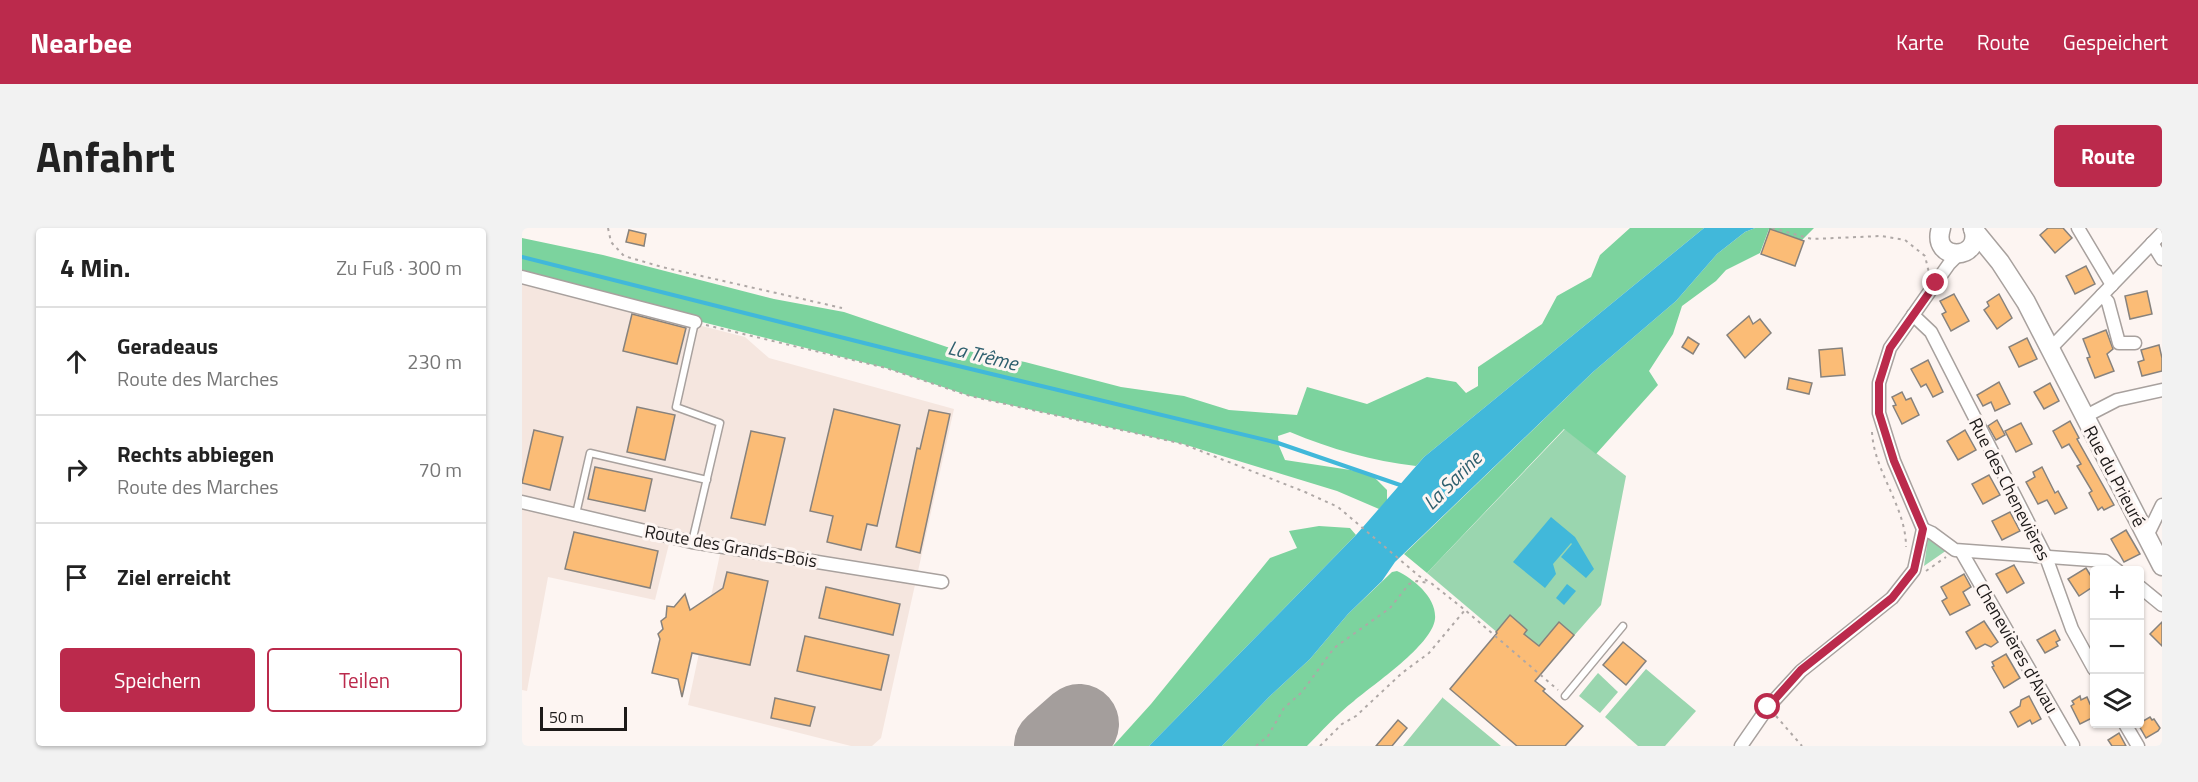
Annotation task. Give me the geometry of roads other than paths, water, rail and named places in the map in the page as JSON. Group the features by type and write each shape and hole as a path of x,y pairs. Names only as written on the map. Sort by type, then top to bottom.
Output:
{"main road":[{"path":"1964,252 1974,239 1973,229"},
{"name":"Rue du Prieuré","path":"1973,229 2010,276 2026,302 2162,566"},
{"name":"Rue du Prieuré","path":"1938,235 1950,253 1977,251 1990,258 2010,276"}],"street":[{"path":"2078,228 2112,285"},
{"path":"2049,350 2162,233"},
{"path":"1938,235 1943,261 1938,280"},
{"path":"2152,243 2162,259"},
{"path":"1742,746 1764,705 1801,670 1892,598 1914,570 1923,529 1894,461 1879,413 1879,383 1890,348 1938,280 1964,252"},
{"path":"522,277 695,322"},
{"path":"2102,295 2108,302 2119,343 2135,343"},
{"name":"Rue des Chenevières","path":"1913,315 1930,333 2046,557 2072,629 2090,662"},
{"name":"Rue du Prieuré","path":"2084,417 2117,400 2162,390"},
{"name":"Route des Grands-Bois","path":"522,502 692,542 942,582"},
{"name":"Rue du Prieuré","path":"2147,536 2162,505"},
{"path":"1923,529 1958,550 2105,561 2112,566"},
{"name":"Chenevières d'Avau","path":"1958,550 2073,745"},
{"path":"2144,591 2162,605"},
{"path":"2128,728 2138,746"}],"lane":[{"path":"692,542 720,423 676,407 695,322"},
{"path":"576,515 590,453 706,480"},
{"path":"1565,696 1623,626"}],"water":[{"name":"La Sarine","path":"1704,228 1755,228 1745,232 1717,254 1676,301 1593,372 1395,562 1382,581 1348,614 1310,659 1269,697 1222,746 1149,746 1356,535 1424,457"},
{"path":"1551,517 1575,537 1594,569 1586,578 1561,557 1571,543 1553,564 1556,574 1545,588 1513,562"},
{"path":"1567,584 1576,591 1564,605 1556,598"}],"waterway":[{"name":"La Trême","path":"522,257 896,351 1278,443 1403,486"}]}
